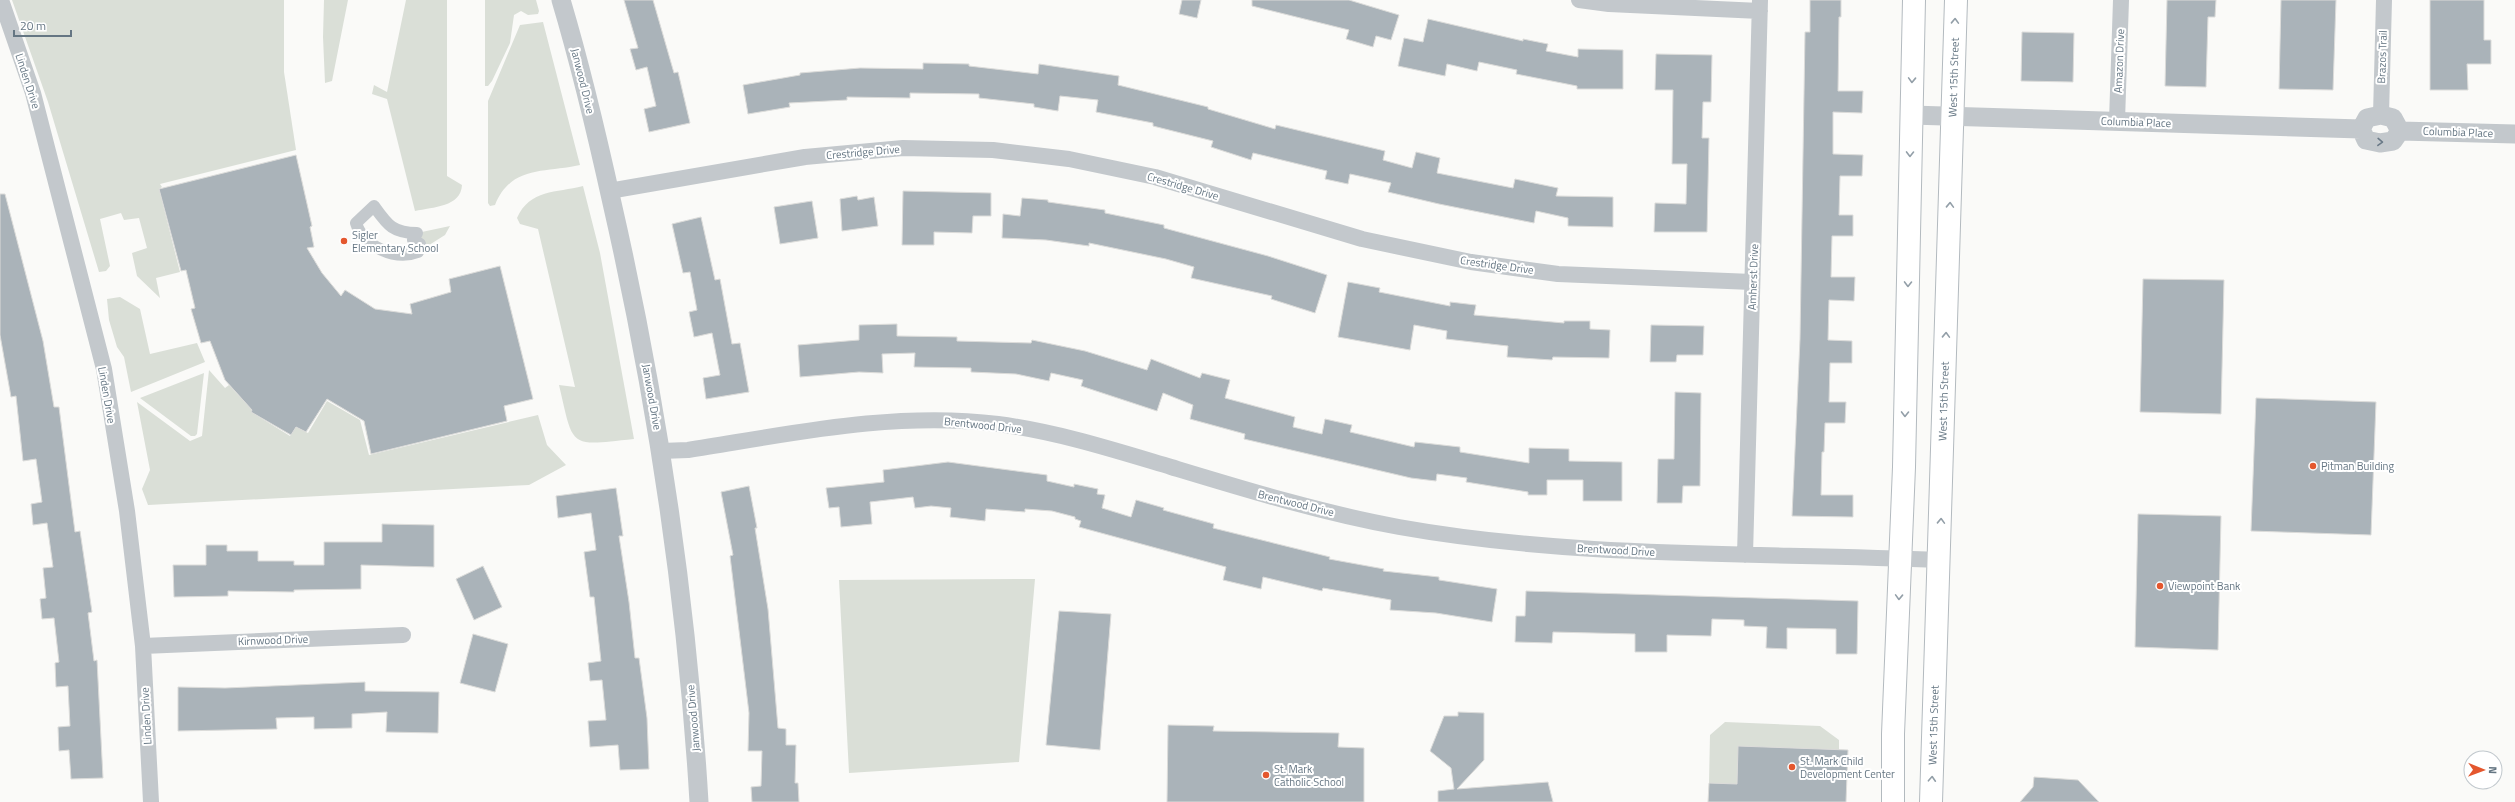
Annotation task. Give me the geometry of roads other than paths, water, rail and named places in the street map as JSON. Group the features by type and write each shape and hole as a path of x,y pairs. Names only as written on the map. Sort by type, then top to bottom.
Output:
{"main road":[{"path":"1893,802 1914,0"},
{"name":"West 15th Street","path":"1931,802 1940,560 1956,0"}],"street":[{"name":"Linden Drive","path":"1,0 33,93 104,369 127,511 143,646 151,802"},
{"name":"Janwood Drive","path":"561,0 573,40 636,307 661,451 682,600 699,802"},
{"path":"1579,0 1609,4 1760,5"},
{"name":"Amazon Drive","path":"2117,121 2121,0"},
{"name":"Brazos Trail","path":"2380,114 2384,0"},
{"name":"Amherst Drive","path":"1745,555 1760,5"},
{"path":"2380,114 2393,118 2400,130 2393,141 2380,143 2366,140 2361,129 2367,118 2380,114"},
{"name":"Columbia Place","path":"1911,115 2361,129"},
{"name":"Columbia Place","path":"2400,130 2515,134"},
{"name":"Crestridge Drive","path":"609,191 805,157 903,148 993,150 1069,159 1155,178 1362,239 1471,262 1558,274 1752,282"},
{"path":"374,206 389,227 400,231 417,233 413,240 420,244 416,249 418,252 401,256 380,249 370,242 359,233 356,223 374,206"},
{"name":"Brentwood Drive","path":"661,451 688,450 855,424 932,420 997,424 1074,438 1293,504 1398,527 1504,543 1611,551 1940,560"},
{"name":"Kirnwood Drive","path":"143,646 403,635"}],"place":[{"name":"Sigler Elementary School","path":"344,241"},
{"name":"Pitman Building","path":"2313,466"},
{"name":"Viewpoint Bank","path":"2160,586"},
{"name":"St. Mark Child Development Center","path":"1792,767"},
{"name":"St. Mark Catholic School","path":"1266,775"}]}
